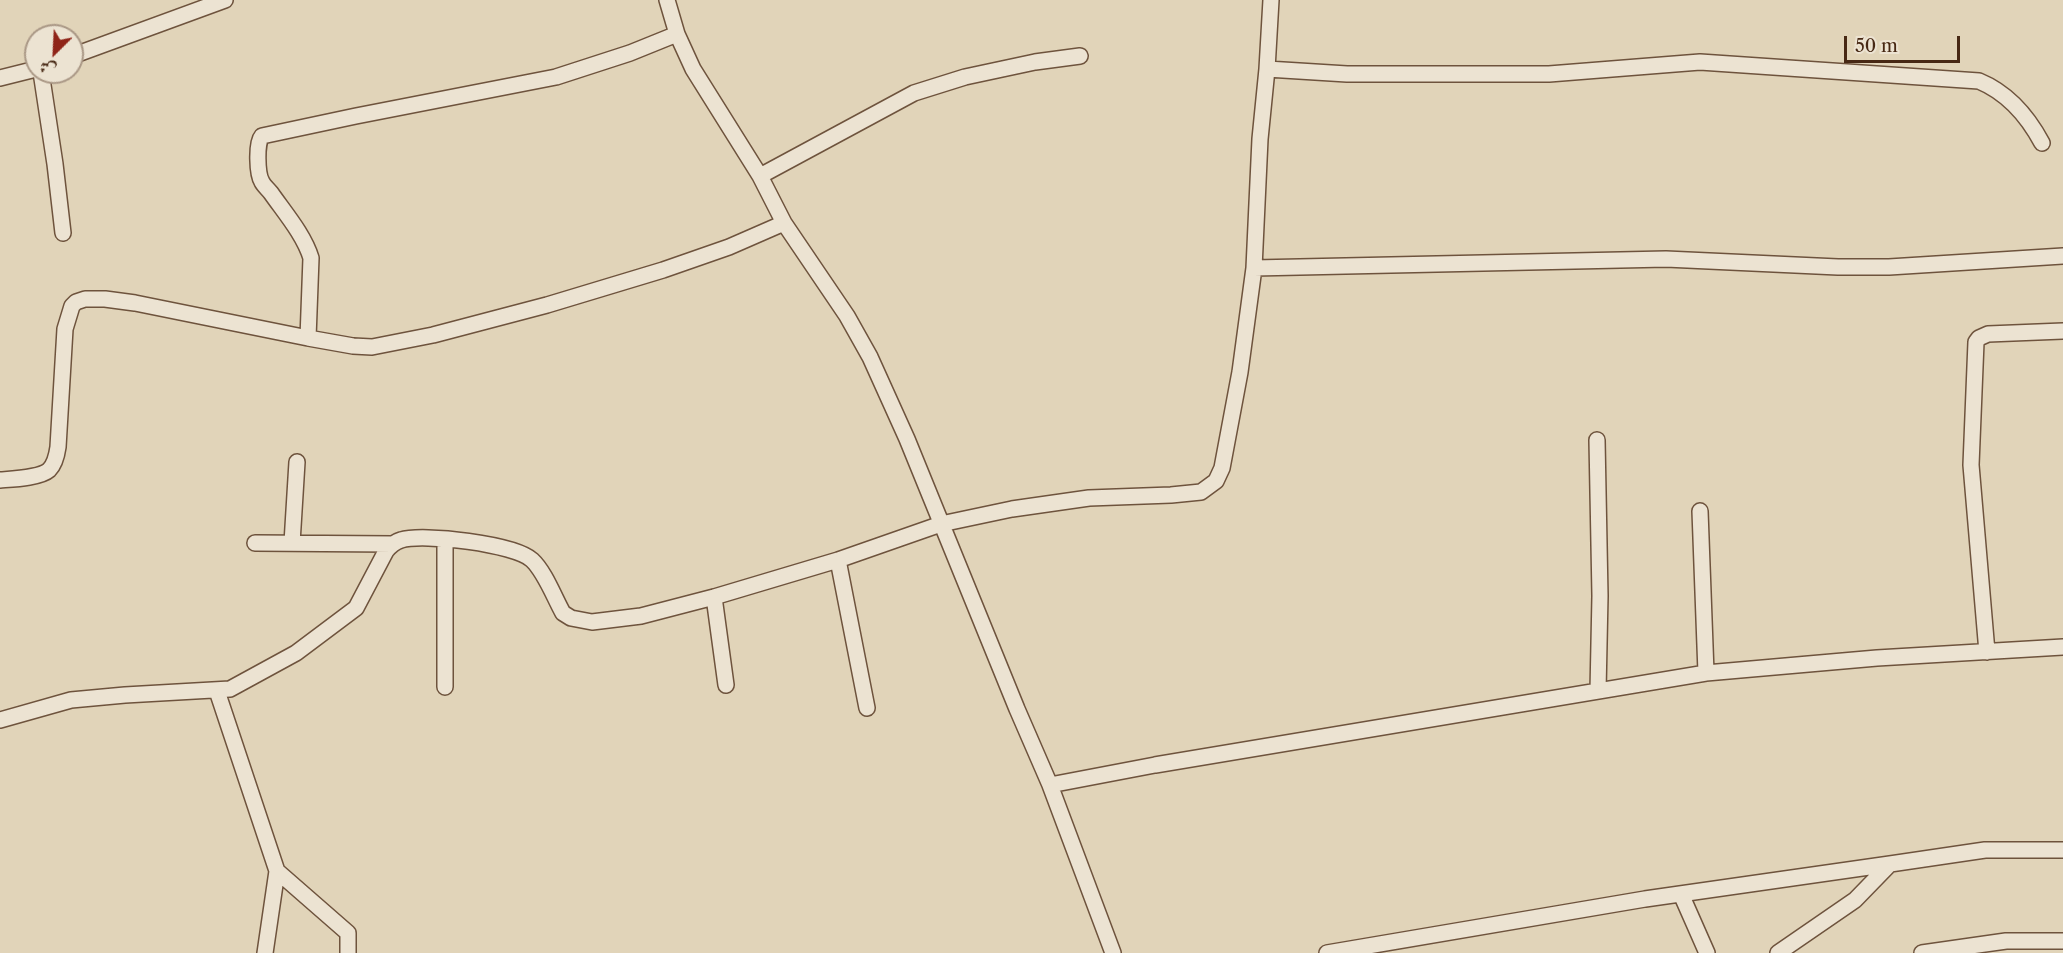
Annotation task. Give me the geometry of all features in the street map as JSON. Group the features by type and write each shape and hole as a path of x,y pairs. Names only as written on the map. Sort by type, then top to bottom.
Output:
{"street":[{"path":"84,52 225,0"},
{"path":"667,0 677,34 693,69 760,176 784,223 847,316 870,357 907,439 1050,785 1113,953"},
{"path":"0,720 39,708 93,697 230,689 296,653 356,608 386,551 393,544 402,540 415,538 491,544 514,550 534,561 563,612 571,618 592,622 640,616 714,597 838,560 941,524 1012,509 1089,498 1171,495 1201,492 1209,488 1216,481 1222,468 1240,372 1254,268 1270,0"},
{"path":"308,338 311,258 309,250 298,233 260,181 258,142 262,136 556,77 630,53 677,34"},
{"path":"760,176 914,93 965,76 1080,56"},
{"path":"1267,69 1347,74 1549,74 1700,62 1979,81 1995,87 2014,103 2042,143"},
{"path":"0,78 24,72"},
{"path":"43,84 56,164 63,233"},
{"path":"0,480 42,473 49,470 56,459 65,329 72,306 85,299 135,303 308,338 372,347 433,335 547,306 729,247 784,223"},
{"path":"1254,268 1666,259 1838,267 1889,267 2063,256"},
{"path":"1988,652 1971,465 1976,342 1988,334 2063,331"},
{"path":"1597,440 1600,596 1598,691"},
{"path":"291,543 297,462"},
{"path":"1700,511 1706,673"},
{"path":"445,540 445,687"},
{"path":"255,543 393,544"},
{"path":"838,560 867,708"},
{"path":"714,597 726,685"},
{"path":"1050,785 1155,765 1706,673 1877,658 2063,647"},
{"path":"217,691 276,871 265,953"},
{"path":"1327,953 1681,894 1985,850 2063,850"},
{"path":"1778,953 1855,900 1890,864"},
{"path":"276,871 348,933 348,953"},
{"path":"1681,894 1707,953"},
{"path":"1922,953 2006,941 2063,941"}]}
